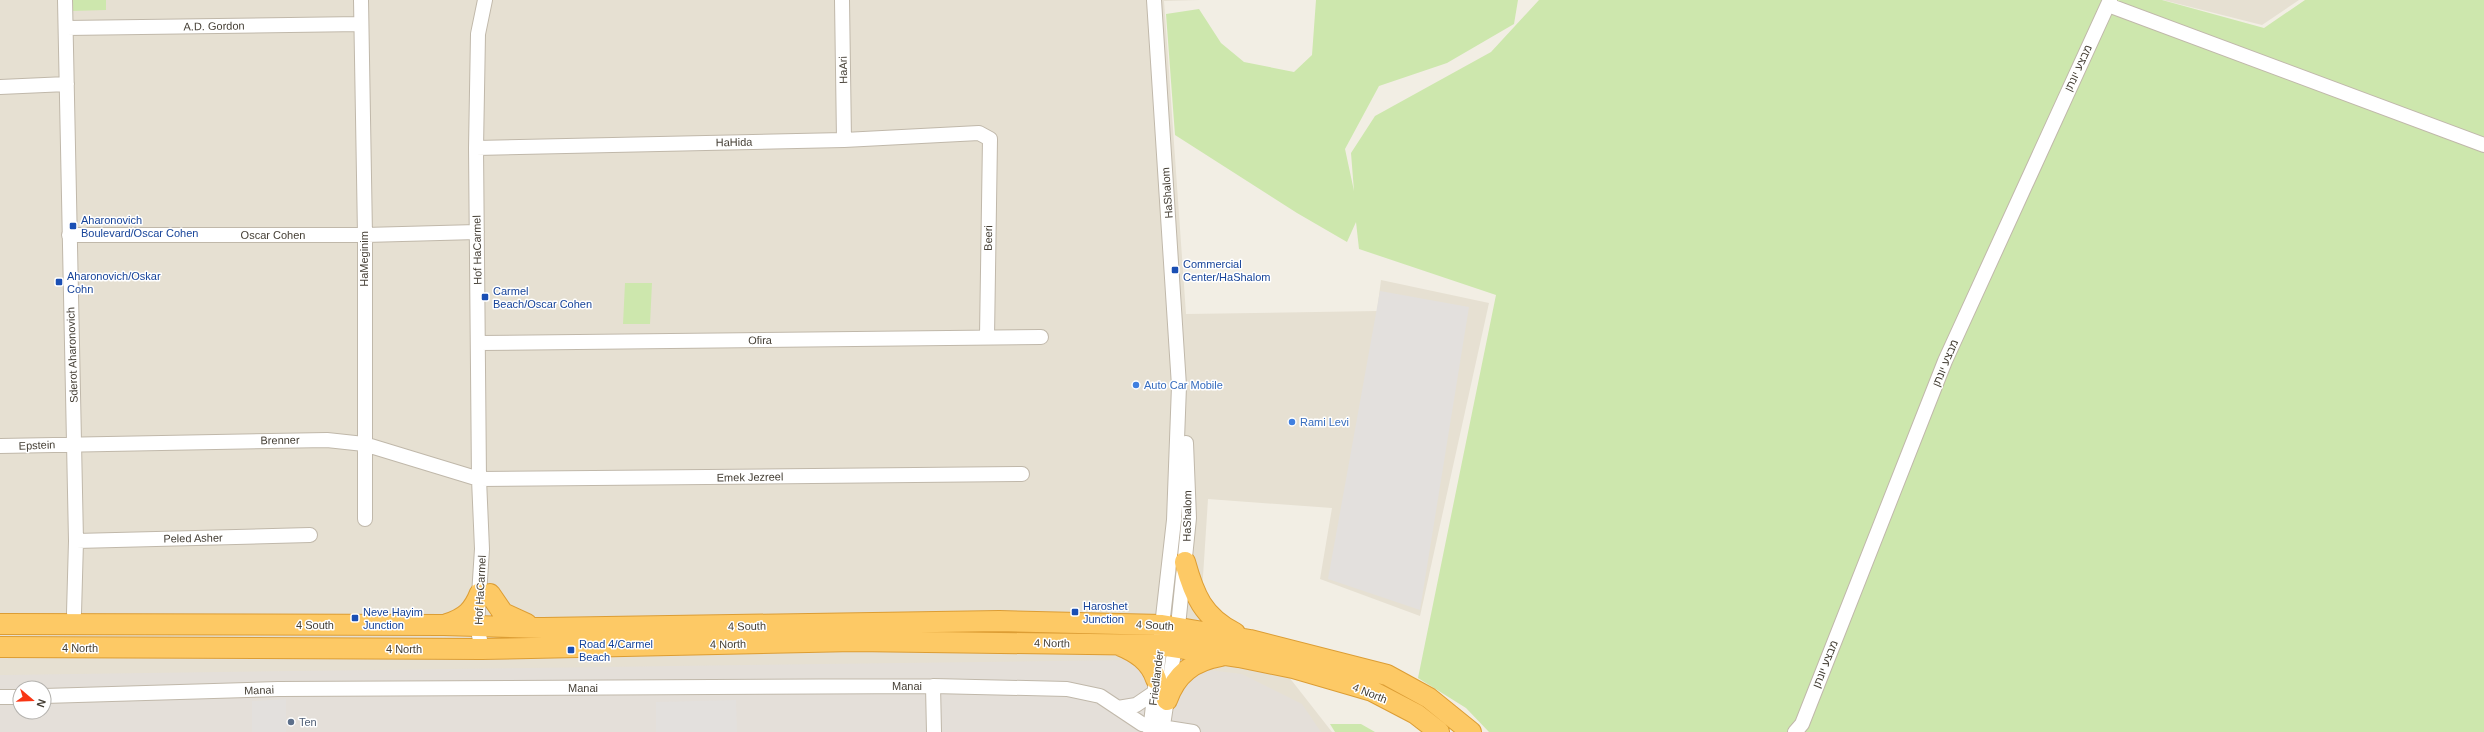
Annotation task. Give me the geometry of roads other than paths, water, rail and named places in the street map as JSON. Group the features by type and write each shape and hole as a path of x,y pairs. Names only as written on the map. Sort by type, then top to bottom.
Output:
{"highway":[{"path":"1186,562 1191,584 1209,616 1228,629 1250,640"},
{"path":"444,625 461,619 471,612 485,594 503,613 515,620 543,628"},
{"name":"4 South","path":"0,624 444,625 543,628 999,621 1170,626 1250,640 1387,675 1429,698 1471,732"},
{"name":"4 North","path":"0,647 482,649 854,641 1113,643 1168,646 1228,655 1292,668 1372,691 1416,714 1439,732"},
{"path":"1113,643 1141,656 1153,671 1159,690 1172,684 1194,665 1207,659 1228,655"}],"street":[{"name":"Sderot Aharonovich","path":"65,0 69,235 75,444 76,541 74,613"},
{"name":"HaMeginim","path":"361,0 365,235 365,519"},
{"name":"Hof HaCarmel","path":"482,649 485,594 479,479 476,148 478,34 485,0"},
{"name":"HaAri","path":"842,0 844,140"},
{"name":"HaShalom","path":"1154,0 1179,386 1186,431 1189,518 1186,562 1170,626"},
{"path":"2109,2 2484,145"},
{"name":"מבצע יונתן","path":"1795,732 1802,724 1945,361 2109,2"},
{"name":"A.D. Gordon","path":"66,28 361,24"},
{"path":"0,87 66,84"},
{"name":"HaHida","path":"476,148 844,140 979,133 990,139"},
{"name":"Beeri","path":"987,337 990,139"},
{"name":"Oscar Cohen","path":"69,235 365,235 477,232"},
{"name":"Ofira","path":"478,343 1041,337"},
{"name":"HaShalom","path":"1170,626 1179,386"},
{"name":"Brenner","path":"75,444 327,440 364,444 479,479"},
{"name":"Epstein","path":"0,446 75,444"},
{"name":"Emek Jezreel","path":"479,479 1022,474"},
{"name":"Peled Asher","path":"76,541 310,535"},
{"name":"Friedlander","path":"1156,730 1159,690 1168,646 1170,626"},
{"name":"Friedlander","path":"1159,690 1168,646"},
{"path":"933,686 934,732"},
{"name":"Manai","path":"52,696 286,689 933,686 1067,689 1100,696 1134,720 1156,730 1193,732"},
{"path":"1118,708 1136,705 1159,690"},
{"path":"0,698 12,697"}],"place":[{"name":"Aharonovich Boulevard/Oscar Cohen","path":"73,226"},
{"name":"Commercial Center/HaShalom","path":"1175,270"},
{"name":"Aharonovich/Oskar Cohn","path":"59,282"},
{"name":"Carmel Beach/Oscar Cohen","path":"485,297"},
{"name":"Auto Car Mobile","path":"1136,385"},
{"name":"Rami Levi","path":"1292,422"},
{"name":"Haroshet Junction","path":"1075,612"},
{"name":"Neve Hayim Junction","path":"355,618"},
{"name":"Road 4/Carmel Beach","path":"571,650"},
{"name":"Ten","path":"291,722"}]}
